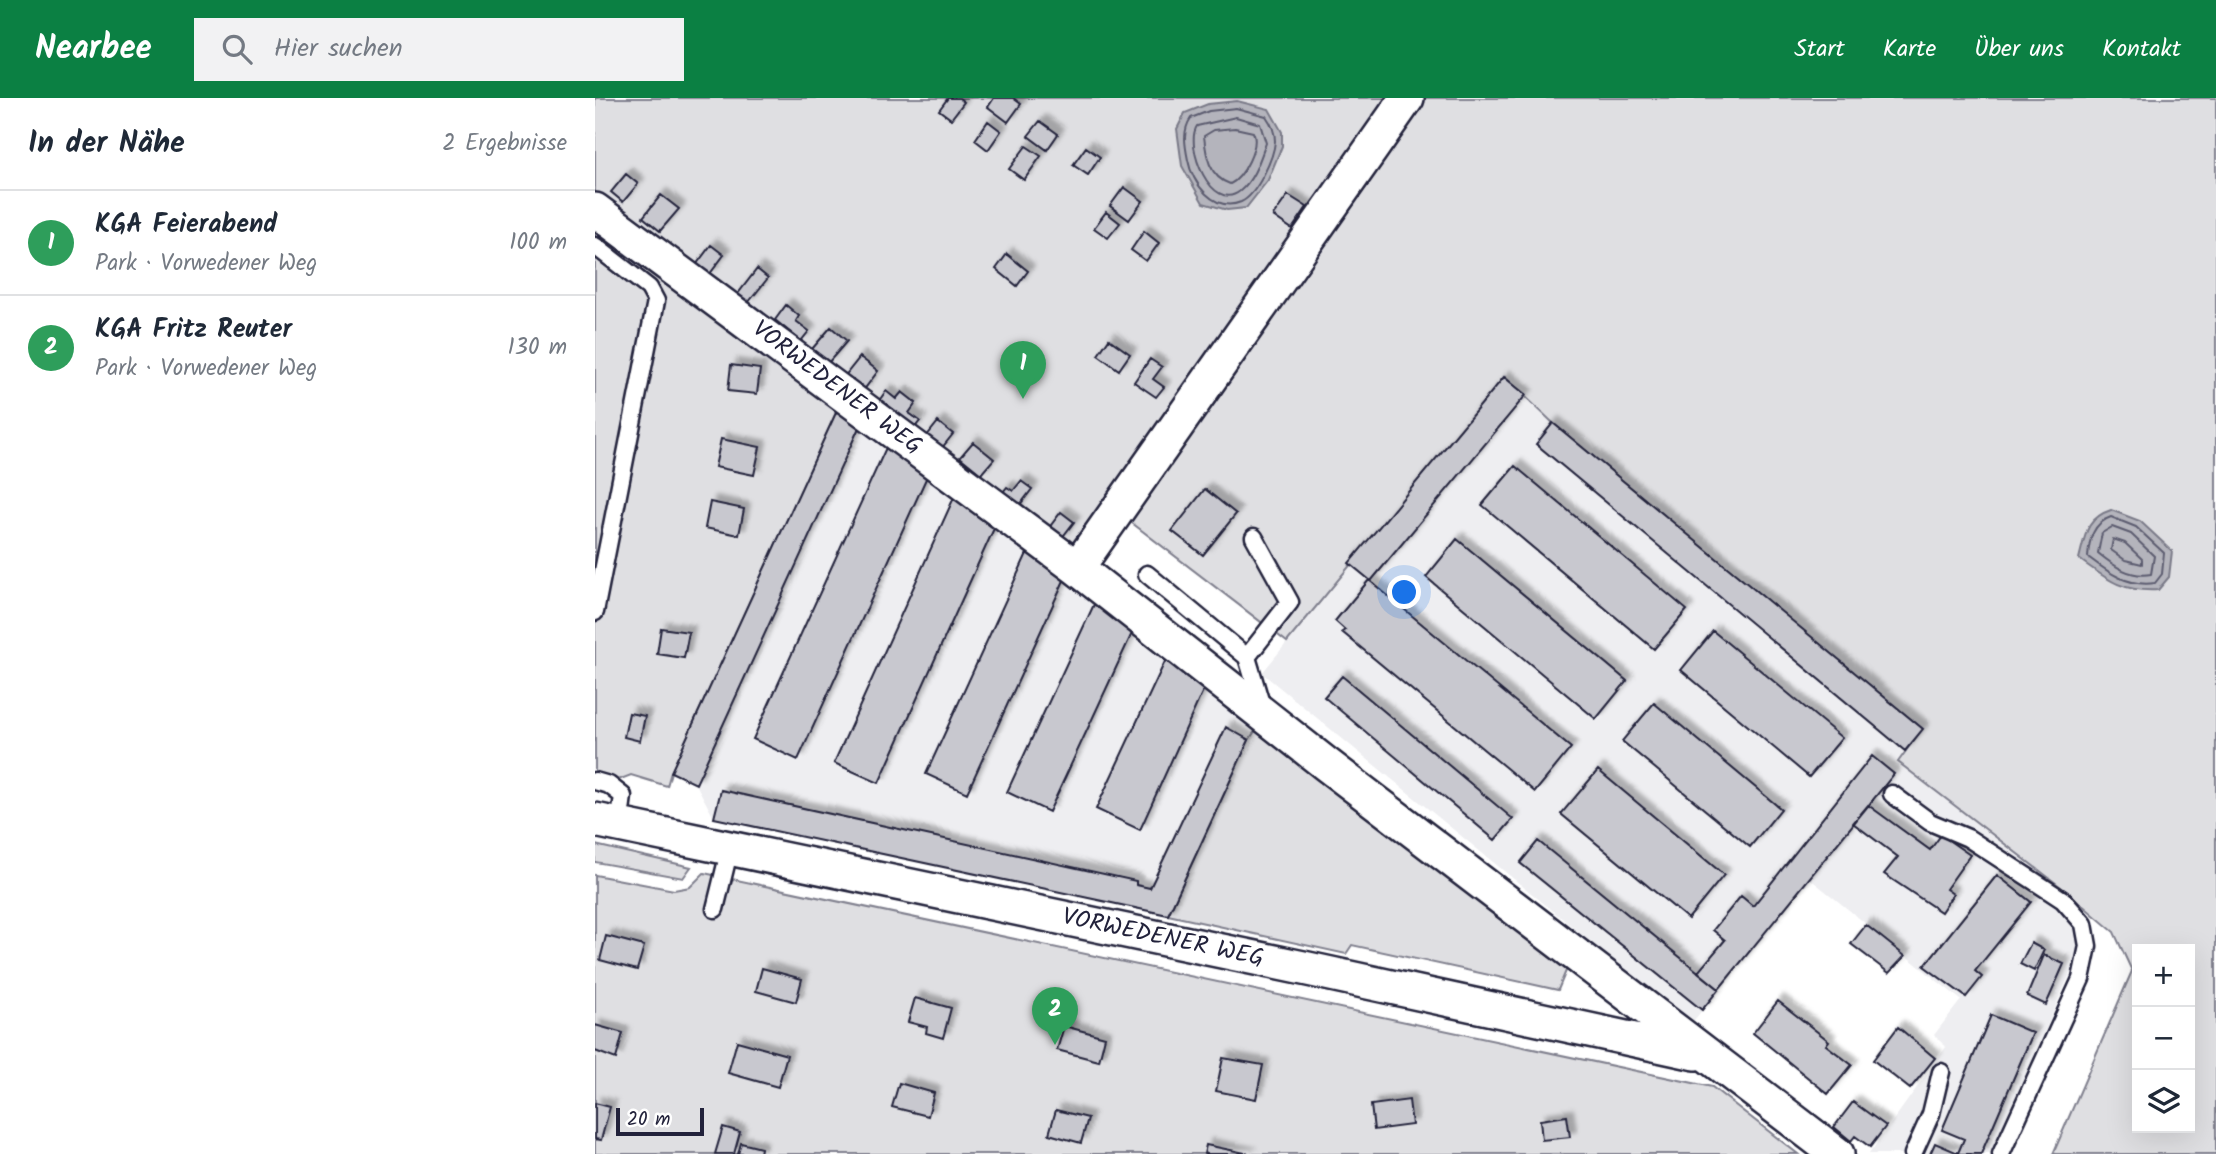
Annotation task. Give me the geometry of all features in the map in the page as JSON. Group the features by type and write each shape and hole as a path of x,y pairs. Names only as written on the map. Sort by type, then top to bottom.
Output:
{"street":[{"path":"1077,568 1406,98"},
{"name":"VORWEDENER WEG","path":"595,210 1077,568 1264,716 1837,1154"},
{"name":"VORWEDENER WEG","path":"607,823 1681,1048 1727,1069"}],"lane":[{"path":"595,246 649,288 656,301 595,612"},
{"path":"1247,657 1290,602 1254,537"},
{"path":"1147,574 1247,657 1264,716"},
{"path":"595,781 609,785 623,796 607,823"},
{"path":"1892,794 1930,822 1968,838 2063,900 2084,924 2088,946 2081,979 2001,1154"},
{"path":"715,909 730,848"},
{"path":"1913,1154 1931,1114 1941,1072"}],"shaded area":[{"path":"595,98 2216,98 2216,1154 2053,1154 2132,971 2114,932 2061,887 1898,762 1922,729 1553,423 1505,377 1287,642 1128,520 1096,569 595,193"},
{"path":"595,232 840,404 671,772 667,786 631,775 595,789"},
{"path":"1504,377 1923,729 1898,762 2061,887 2094,920 1990,1154 1869,1154 1946,1047 1934,1035 1961,1000 1809,878 1691,1024 1262,673"},
{"path":"840,404 1260,724 1249,740 1168,915 714,818 696,784 671,772"},
{"path":"1260,724 1568,966 1558,990 1352,945 1346,954 1168,915 1249,740"},
{"path":"595,845 691,867 683,878 595,862"},
{"path":"704,873 1712,1087 1798,1154 595,1154 595,875 674,890 690,887"}],"water":[{"path":"1237,101 1269,109 1282,132 1282,146 1268,180 1246,208 1227,210 1203,203 1182,166 1177,129 1185,113 1208,104"},
{"path":"2111,510 2140,521 2172,551 2169,577 2158,590 2125,587 2079,559 2091,523"}],"building":[{"path":"948,98 959,98 964,102 951,119 939,110"},
{"path":"994,98 1013,98 1021,104 1008,122 988,107"},
{"path":"988,121 1001,131 988,150 975,140"},
{"path":"1040,121 1058,134 1047,150 1028,136"},
{"path":"1026,146 1041,156 1024,180 1009,169"},
{"path":"1086,147 1100,157 1088,175 1073,165"},
{"path":"626,174 638,184 623,202 611,192"},
{"path":"1124,187 1143,201 1129,220 1110,206"},
{"path":"661,195 679,209 660,231 643,217"},
{"path":"1288,195 1307,207 1292,229 1273,216"},
{"path":"1106,212 1120,223 1108,238 1094,228"},
{"path":"1144,231 1159,243 1146,261 1131,250"},
{"path":"711,245 724,255 709,275 696,265"},
{"path":"1007,254 1028,271 1017,286 996,269"},
{"path":"757,269 768,278 748,303 737,295"},
{"path":"786,305 799,316 796,321 809,331 801,341 775,320"},
{"path":"831,327 847,341 828,363 812,349"},
{"path":"1109,339 1130,354 1119,370 1098,355"},
{"path":"860,357 878,371 863,391 844,377"},
{"path":"1150,359 1162,367 1153,379 1164,387 1156,397 1134,382"},
{"path":"731,365 760,369 757,394 728,391"},
{"path":"1504,377 1526,395 1371,581 1349,563"},
{"path":"886,391 896,399 902,392 916,403 909,413 920,421 913,430 878,402"},
{"path":"840,404 862,421 696,784 671,772"},
{"path":"938,422 953,434 941,449 926,437"},
{"path":"1553,423 1923,729 1905,751 1536,444"},
{"path":"721,439 760,447 754,475 715,467"},
{"path":"889,441 929,472 798,760 753,739"},
{"path":"973,442 994,459 981,474 960,457"},
{"path":"1515,466 1687,610 1654,649 1482,505"},
{"path":"1021,481 1032,489 1016,510 999,497 1007,487 1013,491"},
{"path":"1205,489 1236,514 1203,555 1172,531"},
{"path":"956,493 996,524 879,783 834,763"},
{"path":"710,502 744,509 739,535 705,528"},
{"path":"1061,512 1074,522 1061,539 1048,529"},
{"path":"1457,539 1627,681 1596,719 1426,577"},
{"path":"1029,549 1066,576 967,793 926,774"},
{"path":"1369,580 1571,748 1535,792 1342,632 1345,630 1335,621"},
{"path":"1096,600 1134,629 1049,812 1007,792"},
{"path":"661,628 689,632 684,658 657,654"},
{"path":"1713,631 1842,738 1809,777 1681,670"},
{"path":"1168,655 1206,684 1140,830 1096,809"},
{"path":"1342,676 1513,819 1495,840 1324,697"},
{"path":"1654,703 1781,809 1750,847 1622,741"},
{"path":"629,713 645,716 640,741 624,737"},
{"path":"1226,727 1249,740 1168,915 714,818 721,790 1136,881 1136,885 1150,888"},
{"path":"1872,756 1894,774 1719,989 1698,972 1725,940 1713,930 1741,896 1753,906"},
{"path":"1598,770 1724,875 1688,919 1561,814"},
{"path":"1868,805 1930,850 1941,835 1970,855 1946,889 1953,894 1941,912 1884,874 1898,857 1853,823"},
{"path":"1538,841 1719,989 1702,1010 1520,863"},
{"path":"1997,875 2031,902 1975,971 1982,977 1966,997 1924,966"},
{"path":"1866,925 1905,956 1889,973 1851,944"},
{"path":"606,936 644,946 637,970 600,960"},
{"path":"2031,943 2044,950 2034,971 2020,964"},
{"path":"2044,955 2064,964 2046,1005 2027,996"},
{"path":"762,968 802,979 796,1002 756,991"},
{"path":"915,998 951,1008 943,1038 926,1033 927,1027 908,1022"},
{"path":"1778,1001 1829,1041 1826,1045 1852,1065 1828,1094 1753,1033"},
{"path":"1991,1015 2033,1033 1981,1154 1930,1154 1935,1143 1958,1153 1964,1139 1942,1130"},
{"path":"595,1025 623,1033 616,1059 595,1051"},
{"path":"1064,1026 1105,1037 1099,1061 1057,1050"},
{"path":"1898,1027 1935,1058 1910,1089 1873,1060"},
{"path":"737,1041 787,1055 778,1087 728,1073"},
{"path":"1223,1058 1263,1065 1256,1099 1216,1091"},
{"path":"899,1083 934,1093 928,1116 892,1107"},
{"path":"1409,1100 1412,1125 1374,1130 1371,1105"},
{"path":"1853,1102 1886,1126 1870,1147 1855,1136 1851,1141 1834,1127"},
{"path":"595,1103 610,1107 601,1140 595,1139"},
{"path":"1056,1110 1088,1118 1081,1143 1049,1134"},
{"path":"1567,1116 1570,1137 1542,1140 1540,1120"},
{"path":"723,1127 740,1132 734,1154 715,1154"},
{"path":"741,1143 761,1148 760,1154 738,1154"},
{"path":"1206,1145 1250,1154 1204,1154"}],"place":[{"name":"KGA Feierabend","path":"1023,399"},
{"name":"KGA Fritz Reuter","path":"1055,1045"}]}
